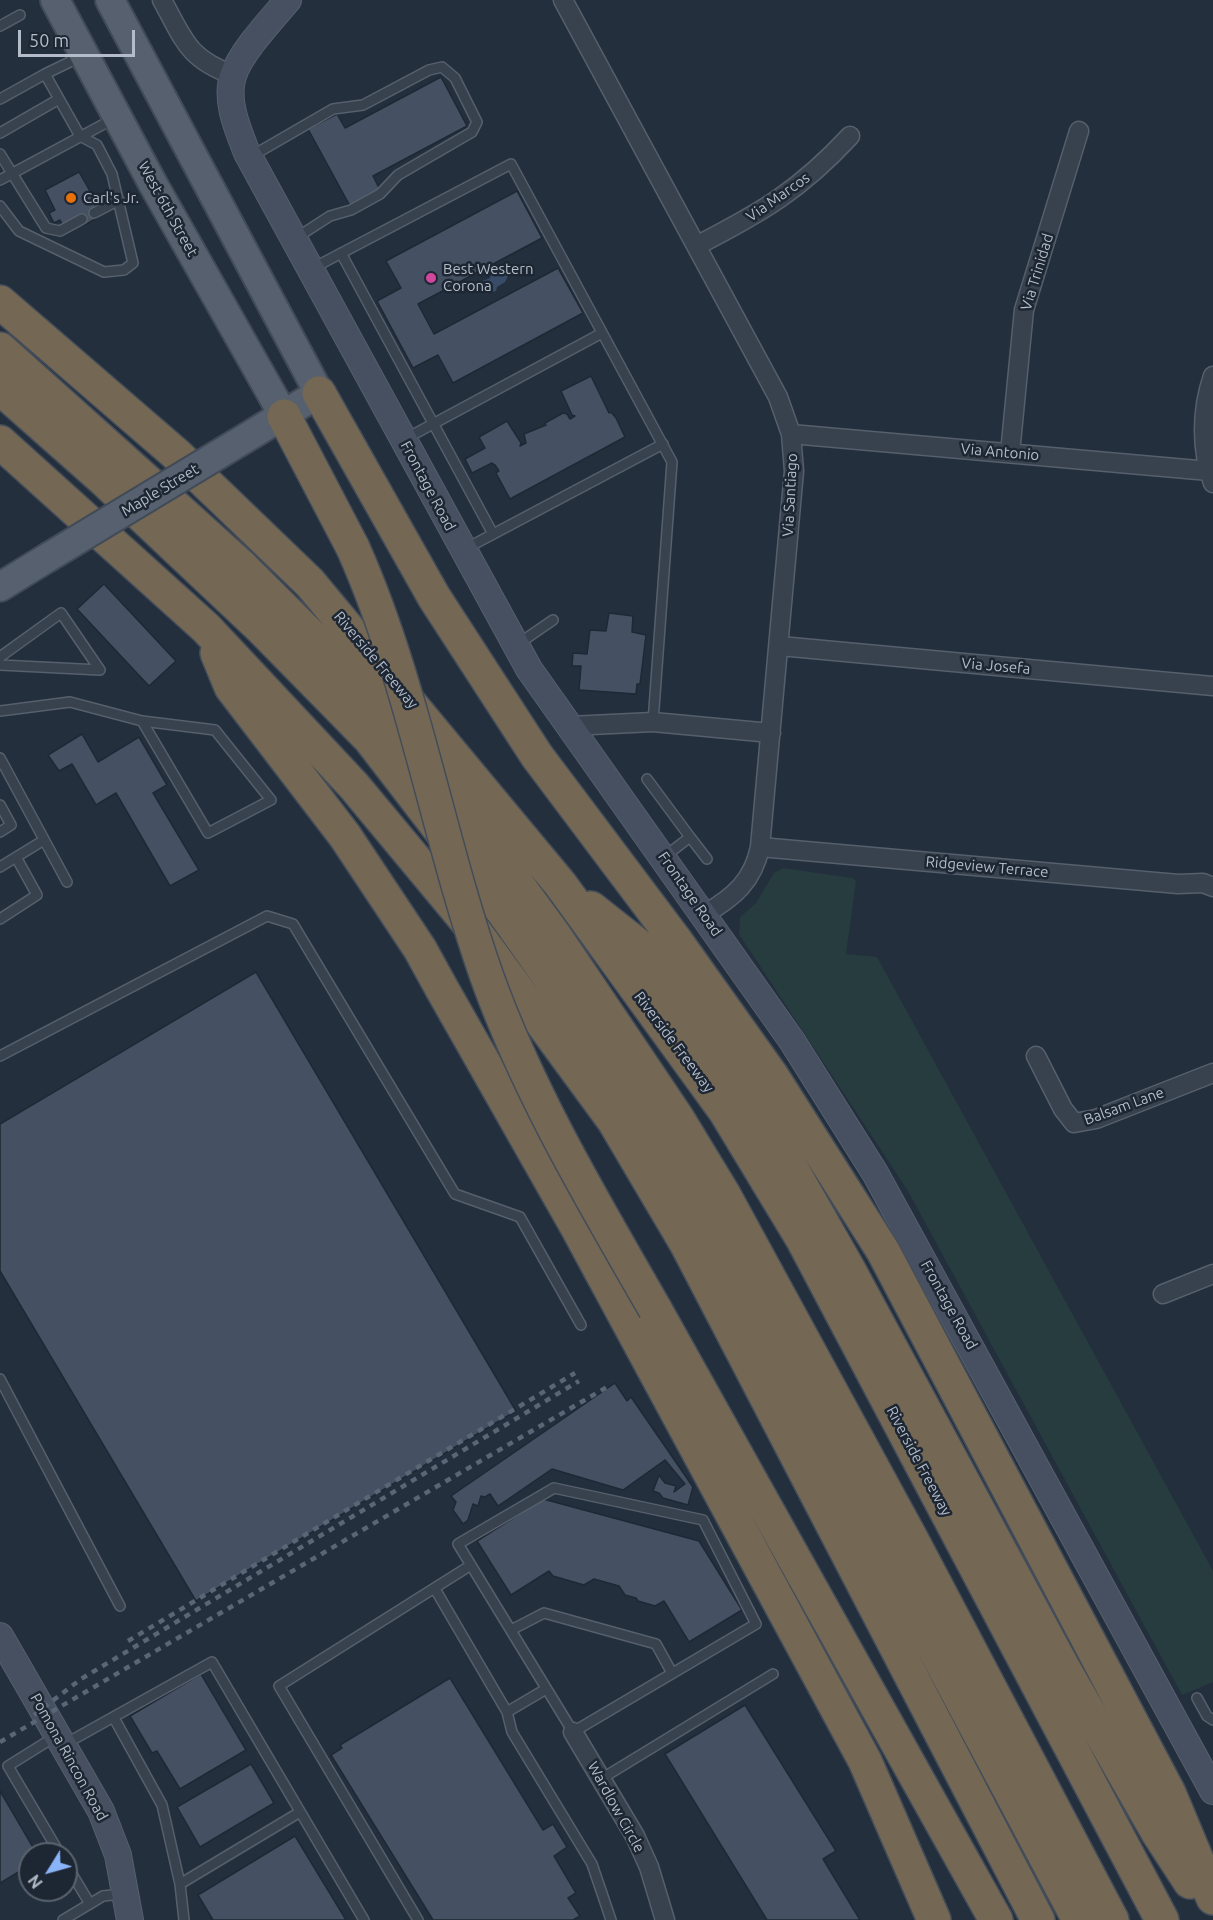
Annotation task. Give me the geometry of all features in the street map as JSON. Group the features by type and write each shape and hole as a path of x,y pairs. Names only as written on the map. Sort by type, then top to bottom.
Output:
{"highway":[{"name":"Riverside Freeway","path":"0,302 176,454 310,583 561,885 725,1111 803,1240 1162,1920"},
{"path":"0,349 240,565 372,697 470,819 555,936 666,1100 723,1193 912,1540 1112,1920"},
{"path":"0,388 104,480 261,628 370,739 504,913 596,1043 684,1180 1078,1920"},
{"path":"319,393 434,597 537,756 676,941 772,1076 883,1251 1168,1793 1213,1898"},
{"path":"284,416 353,548 394,650 464,908 498,1007 550,1124 996,1920"},
{"path":"0,442 206,628 354,786 466,920 614,1121 686,1244 1038,1920"},
{"path":"206,628 231,687 345,836 420,949 572,1217 865,1761 934,1920"},
{"path":"561,885 639,946 738,1083 789,1164 849,1270 1064,1669 1152,1823 1213,1912"}],"main road":[{"name":"West 6th Street","path":"55,0 117,117 284,416"},
{"path":"110,0 319,393"},
{"path":"233,75 257,37 288,0"},
{"name":"Frontage Road","path":"233,75 231,95 235,122 249,158 515,646 792,1041 875,1173 1213,1791"},
{"name":"Maple Street","path":"0,587 319,393"},
{"name":"Pomona Rincon Road","path":"0,1636 101,1810 118,1855 130,1920"}],"street":[{"path":"162,0 192,51 210,67 233,75"},
{"name":"Via Santiago","path":"564,0 778,397 791,434 794,471 760,848 756,865 740,890 705,914"},
{"name":"Via Trinidad","path":"1010,453 1024,310 1079,131"},
{"name":"Via Marcos","path":"698,245 765,210 798,187 850,136"},
{"path":"1211,477 1203,437 1205,411 1213,376"},
{"name":"Via Antonio","path":"791,434 1010,453 1211,477"},
{"name":"Via Josefa","path":"780,646 1213,686"},
{"path":"570,726 653,722 771,733"},
{"name":"Ridgeview Terrace","path":"760,848 1178,884 1203,883 1213,887"},
{"name":"Balsam Lane","path":"1035,1056 1063,1109 1074,1123 1096,1119 1213,1073"},
{"path":"1163,1294 1213,1274"},
{"name":"Wardlow Circle","path":"573,1732 635,1836 648,1867 664,1920"}],"lane":[{"path":"0,26 20,15"},
{"path":"0,99 84,55"},
{"path":"249,158 333,109 363,105 429,70 442,67 455,78 477,122 472,132 398,175 380,194 351,210 330,216 294,239"},
{"path":"0,206 19,231 104,272 124,270 133,262 112,174 97,144 80,136 45,74"},
{"path":"0,133 59,99"},
{"path":"0,180 117,117"},
{"path":"0,154 46,228 60,231 81,219"},
{"path":"310,269 511,164 672,462 653,722"},
{"path":"94,213 119,200"},
{"path":"341,253 493,534"},
{"path":"403,440 602,333"},
{"path":"463,551 663,444"},
{"path":"0,657 61,613 100,670 0,665"},
{"path":"515,646 553,620"},
{"path":"0,711 70,702 142,721 215,730 271,800 208,833 142,721"},
{"path":"0,758 67,882"},
{"path":"647,779 707,859"},
{"path":"0,806 11,825 0,832"},
{"path":"664,856 690,837"},
{"path":"0,867 44,840"},
{"path":"0,919 37,895 16,857"},
{"path":"0,1056 267,916 293,924 455,1194 520,1217 581,1325"},
{"path":"0,1378 120,1606"},
{"path":"554,1488 703,1520 756,1624 573,1732 471,1565 458,1544 554,1488"},
{"path":"418,1920 279,1686 471,1565"},
{"path":"435,1589 507,1712 512,1732 592,1864 611,1920"},
{"path":"511,1630 544,1612 656,1644 672,1673"},
{"path":"52,1842 4,1768 61,1740 114,1718 212,1662 364,1920"},
{"path":"601,1779 773,1674"},
{"path":"507,1712 546,1689"},
{"path":"1197,1698 1207,1716 1213,1720"},
{"path":"114,1718 162,1805 180,1884 184,1920"},
{"path":"180,1884 300,1812"},
{"path":"78,1884 90,1904"},
{"path":"63,1920 103,1896 125,1893"}],"green space":[{"path":"783,868 852,878 856,881 846,954 877,957 1213,1571 1213,1682 1182,1695 908,1191 739,934 740,917 756,903 774,873"}],"water":[{"path":"502,268 508,276 505,282 497,287 496,291 486,294 481,286 483,281"}],"building":[{"path":"441,77 467,126 373,176 380,190 350,206 308,129 337,114 345,128"},
{"name":"Carl's Jr.","path":"79,172 98,205 92,209 97,218 85,225 80,217 63,226 60,220 54,223 49,213 55,210 45,190"},
{"name":"Best Western Corona","path":"517,191 542,238 418,304 434,334 558,268 583,313 453,383 438,355 413,368 377,301 401,288 386,261"},
{"path":"591,376 609,413 611,412 616,418 625,437 510,499 496,473 499,471 495,465 492,463 472,473 465,459 485,448 479,437 507,421 521,443 520,446 526,443 524,434 546,425 545,423 563,413 567,414 570,419 575,416 572,415 561,391"},
{"path":"104,584 176,661 149,686 77,609"},
{"path":"609,613 633,616 632,632 646,635 640,684 637,684 636,694 579,690 581,666 572,666 573,653 587,654 590,630 606,631"},
{"path":"82,734 98,762 139,737 167,785 153,793 199,870 170,886 116,793 96,805 72,764 59,771 48,755"},
{"path":"256,972 516,1411 196,1601 0,1271 0,1124"},
{"path":"615,1383 627,1401 631,1397 693,1487 688,1505 663,1498 659,1493 653,1491 659,1475 665,1483 676,1486 674,1492 685,1484 665,1460 623,1490 552,1469 498,1506 490,1494 485,1497 481,1496 478,1506 473,1504 468,1520 463,1524 453,1510 456,1502 451,1496"},
{"path":"543,1499 699,1541 742,1610 689,1642 664,1601 655,1606 638,1601 636,1598 625,1595 619,1586 594,1579 584,1585 553,1576 549,1571 511,1595 477,1541"},
{"path":"201,1674 246,1750 180,1789 157,1751 152,1753 130,1716"},
{"path":"450,1678 543,1830 553,1824 567,1847 554,1856 576,1893 568,1898 580,1916 573,1920 433,1920 331,1755 342,1748 340,1745"},
{"path":"745,1705 836,1851 823,1859 860,1920 767,1920 665,1754"},
{"path":"251,1764 274,1803 200,1847 177,1807"},
{"path":"0,1791 30,1842 18,1842 18,1872 0,1883"},
{"path":"295,1836 346,1920 213,1920 198,1895"}],"railway":[{"path":"128,1641 575,1373"},
{"path":"34,1715 81,1679 579,1381"},
{"path":"0,1742 607,1387"}],"place":[{"name":"Carl's Jr.","path":"71,198"},
{"name":"Best Western Corona","path":"431,278"}]}
